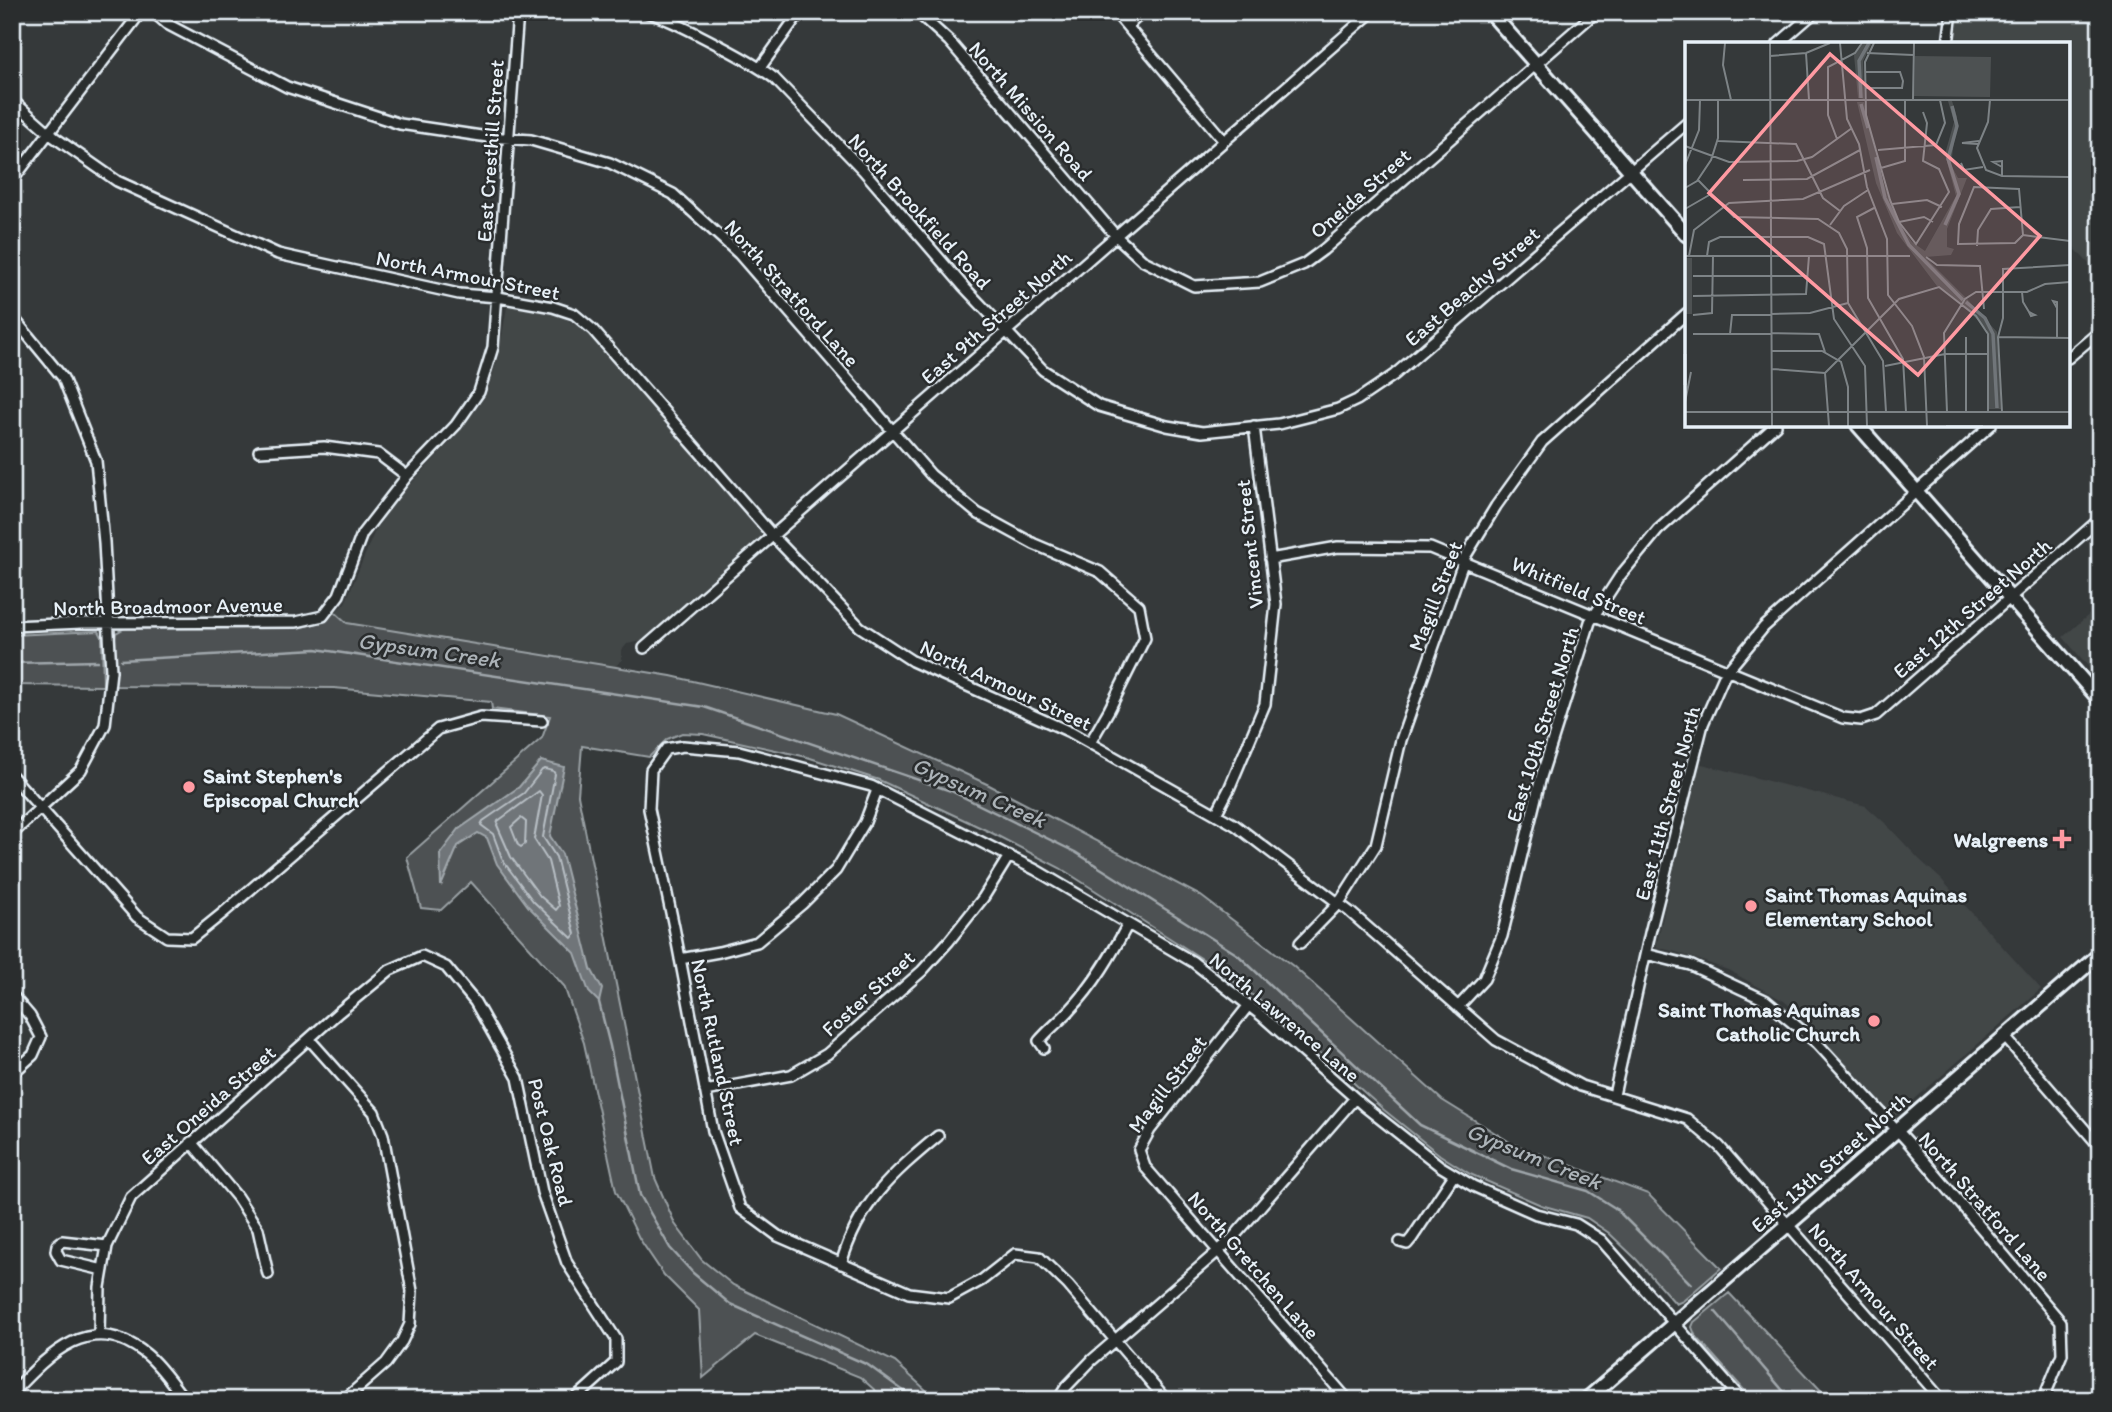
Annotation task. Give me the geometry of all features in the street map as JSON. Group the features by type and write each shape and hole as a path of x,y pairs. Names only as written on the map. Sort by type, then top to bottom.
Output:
{"main road":[{"path":"1490,12 1685,233"},
{"path":"1860,427 2100,700"},
{"name":"East 13th Street North","path":"1586,1400 2100,954"}],"street":[{"path":"12,181 141,12"},
{"name":"North Stratford Lane","path":"153,12 167,24 287,87 400,124 531,140 610,163 673,194 739,254 931,475 977,513 1034,544 1100,572 1139,606 1145,638 1090,743"},
{"name":"East Cresthill Street","path":"323,617 339,594 362,534 407,476 456,425 479,392 493,347 518,12"},
{"name":"North Brookfield Road","path":"645,12 662,16 774,78 863,170 1005,332 1043,370 1099,406 1167,426 1202,432 1254,426"},
{"path":"760,68 800,12"},
{"name":"North Mission Road","path":"917,12 949,41 1116,236"},
{"path":"1115,12 1224,141"},
{"path":"1127,26 1143,12"},
{"name":"East 9th Street North","path":"644,648 1371,12"},
{"name":"Oneida Street","path":"1116,236 1142,260 1194,286 1260,282 1304,264 1596,12"},
{"path":"1781,42 1815,12"},
{"path":"1948,42 1952,12"},
{"name":"North Armour Street","path":"12,100 49,133 117,181 278,254 459,294 498,297 553,307 574,314 593,330 773,536 860,628 912,661 1070,732 1235,825 1339,903 1496,1040 1581,1086 1687,1119 1719,1146 1942,1400"},
{"name":"East Beachy Street","path":"1254,426 1279,424 1338,409 1395,375 1685,125"},
{"name":"Magill Street","path":"1300,943 1339,903 1376,845 1401,740 1464,561 1496,506 1542,442 1685,315"},
{"path":"12,316 63,378 96,461 104,542 111,671 104,725 81,770 12,834"},
{"path":"2070,356 2100,331"},
{"name":"Vincent Street","path":"1216,814 1265,704 1276,604 1254,426"},
{"name":"East 10th Street North","path":"1458,1007 1484,979 1502,936 1541,777 1590,622 1620,576 1658,530 1774,427"},
{"name":"East 11th Street North","path":"1614,1095 1703,724 1727,671 1763,626 1989,427"},
{"path":"259,451 324,447 378,454 407,476"},
{"name":"East 12th Street North","path":"1864,719 1876,715 2100,519"},
{"name":"Whitfield Street","path":"1270,559 1338,547 1430,548 1843,718 1864,719"},
{"name":"North Broadmoor Avenue","path":"12,626 296,622 323,617"},
{"path":"12,776 137,917 167,937 192,938 438,729 481,716 542,721"},
{"name":"North Lawrence Lane","path":"662,755 666,749 683,746 739,751 877,790 1036,870 1193,962 1249,1005 1354,1098 1440,1166 1473,1186 1536,1214 1576,1224 1601,1240 1742,1400"},
{"name":"North Rutland Street","path":"662,755 651,770 649,808 713,1131 740,1208 778,1236 909,1293 949,1298 982,1280 1016,1254 1039,1257 1068,1285 1166,1400"},
{"path":"680,958 757,942 766,935 836,870 866,822 877,790"},
{"name":"Foster Street","path":"705,1091 791,1074 827,1054 922,971 983,898 1009,856"},
{"path":"1044,1048 1039,1041 1070,1010 1109,959 1128,924"},
{"name":"North Stratford Lane","path":"1646,954 1690,965 1765,999 1817,1043 1909,1143 2061,1322 2062,1354 2043,1400"},
{"name":"East Oneida Street","path":"99,1334 100,1287 107,1246 131,1197 390,970 422,956"},
{"name":"Post Oak Road","path":"422,956 446,967 475,1002 518,1078 547,1204 567,1263 616,1339 616,1363 574,1400"},
{"path":"12,995 30,1016 41,1037 33,1055 12,1074"},
{"name":"Magill Street","path":"1139,1150 1150,1130 1249,1005"},
{"path":"2004,1036 2100,1147"},
{"path":"309,1040 374,1112 383,1135 412,1291 410,1324 402,1341 386,1363 344,1400"},
{"path":"1058,1400 1066,1387 1115,1340 1231,1240 1354,1098"},
{"path":"841,1264 849,1238 873,1196 938,1136"},
{"path":"191,1142 237,1197 258,1228 268,1274"},
{"name":"North Gretchen Lane","path":"1139,1150 1145,1167 1348,1400"},
{"path":"1400,1241 1407,1244 1412,1238 1454,1175"},
{"path":"103,1270 61,1260 56,1251 57,1245 62,1241 107,1246"},
{"path":"12,1394 35,1368 61,1347 99,1334 118,1338 146,1354 186,1400"},
{"path":"1723,1400 1734,1391"}],"shaded area":[{"path":"1959,12 2100,12 2100,276 2070,243 2070,42 1954,42"},
{"path":"511,304 544,309 562,316 590,335 760,528 762,534 760,540 642,641 627,644 622,650 622,660 615,667 347,623 335,612 345,603 374,533 392,504 453,439 485,397 498,358 507,307"},
{"path":"2100,605 2100,680 2063,637"},
{"path":"335,612 347,623 671,676 836,714 989,785 1201,896 1293,966 1442,1100 1513,1144 1648,1194 1721,1268 1676,1304 1609,1233 1587,1218 1541,1205 1470,1174 1440,1155 1384,1110 1270,1008 1207,962 1060,868 879,780 807,757 703,734 682,733 667,739 649,757 582,746 578,795 655,1178 675,1224 702,1260 733,1285 895,1362 937,1400 886,1400 860,1377 755,1335 703,1378 699,1310 664,1275 639,1238 616,1191 584,1043 564,986 471,882 441,910 421,908 407,857 542,738 550,716 492,709 491,702 334,688 115,686 114,643 116,633 125,628 298,628 317,623"},
{"path":"99,631 102,637 103,686 12,685 12,635"},
{"path":"1698,763 1866,806 1941,879 2041,989 1891,1120 1811,1025 1784,1001 1728,970 1656,947"},
{"path":"1729,1293 1830,1400 1753,1400 1695,1335 1692,1327 1694,1322"}],"water":[{"path":"541,761 564,767 550,836 562,854 591,969 602,989 599,1002 589,992 575,953 528,906 497,864 487,838 478,833 458,846 441,886 440,854 459,829 519,787"}],"waterway":[{"name":"Gypsum Creek","path":"121,660 316,649 704,707 951,791 1075,852 1238,955 1420,1125 1511,1169 1588,1191 1615,1208 1691,1284"},
{"name":"Gypsum Creek","path":"12,663 98,661"},
{"path":"599,1002 640,1195 670,1248 693,1273 730,1304 868,1365 916,1400"},
{"name":"Gypsum Creek","path":"1715,1311 1791,1400"}],"place":[{"name":"Saint Stephen's Episcopal Church","path":"189,787"},
{"name":"Walgreens","path":"2062,839"},
{"name":"Saint Thomas Aquinas Elementary School","path":"1751,906"},
{"name":"Saint Thomas Aquinas Catholic Church","path":"1874,1021"}]}
